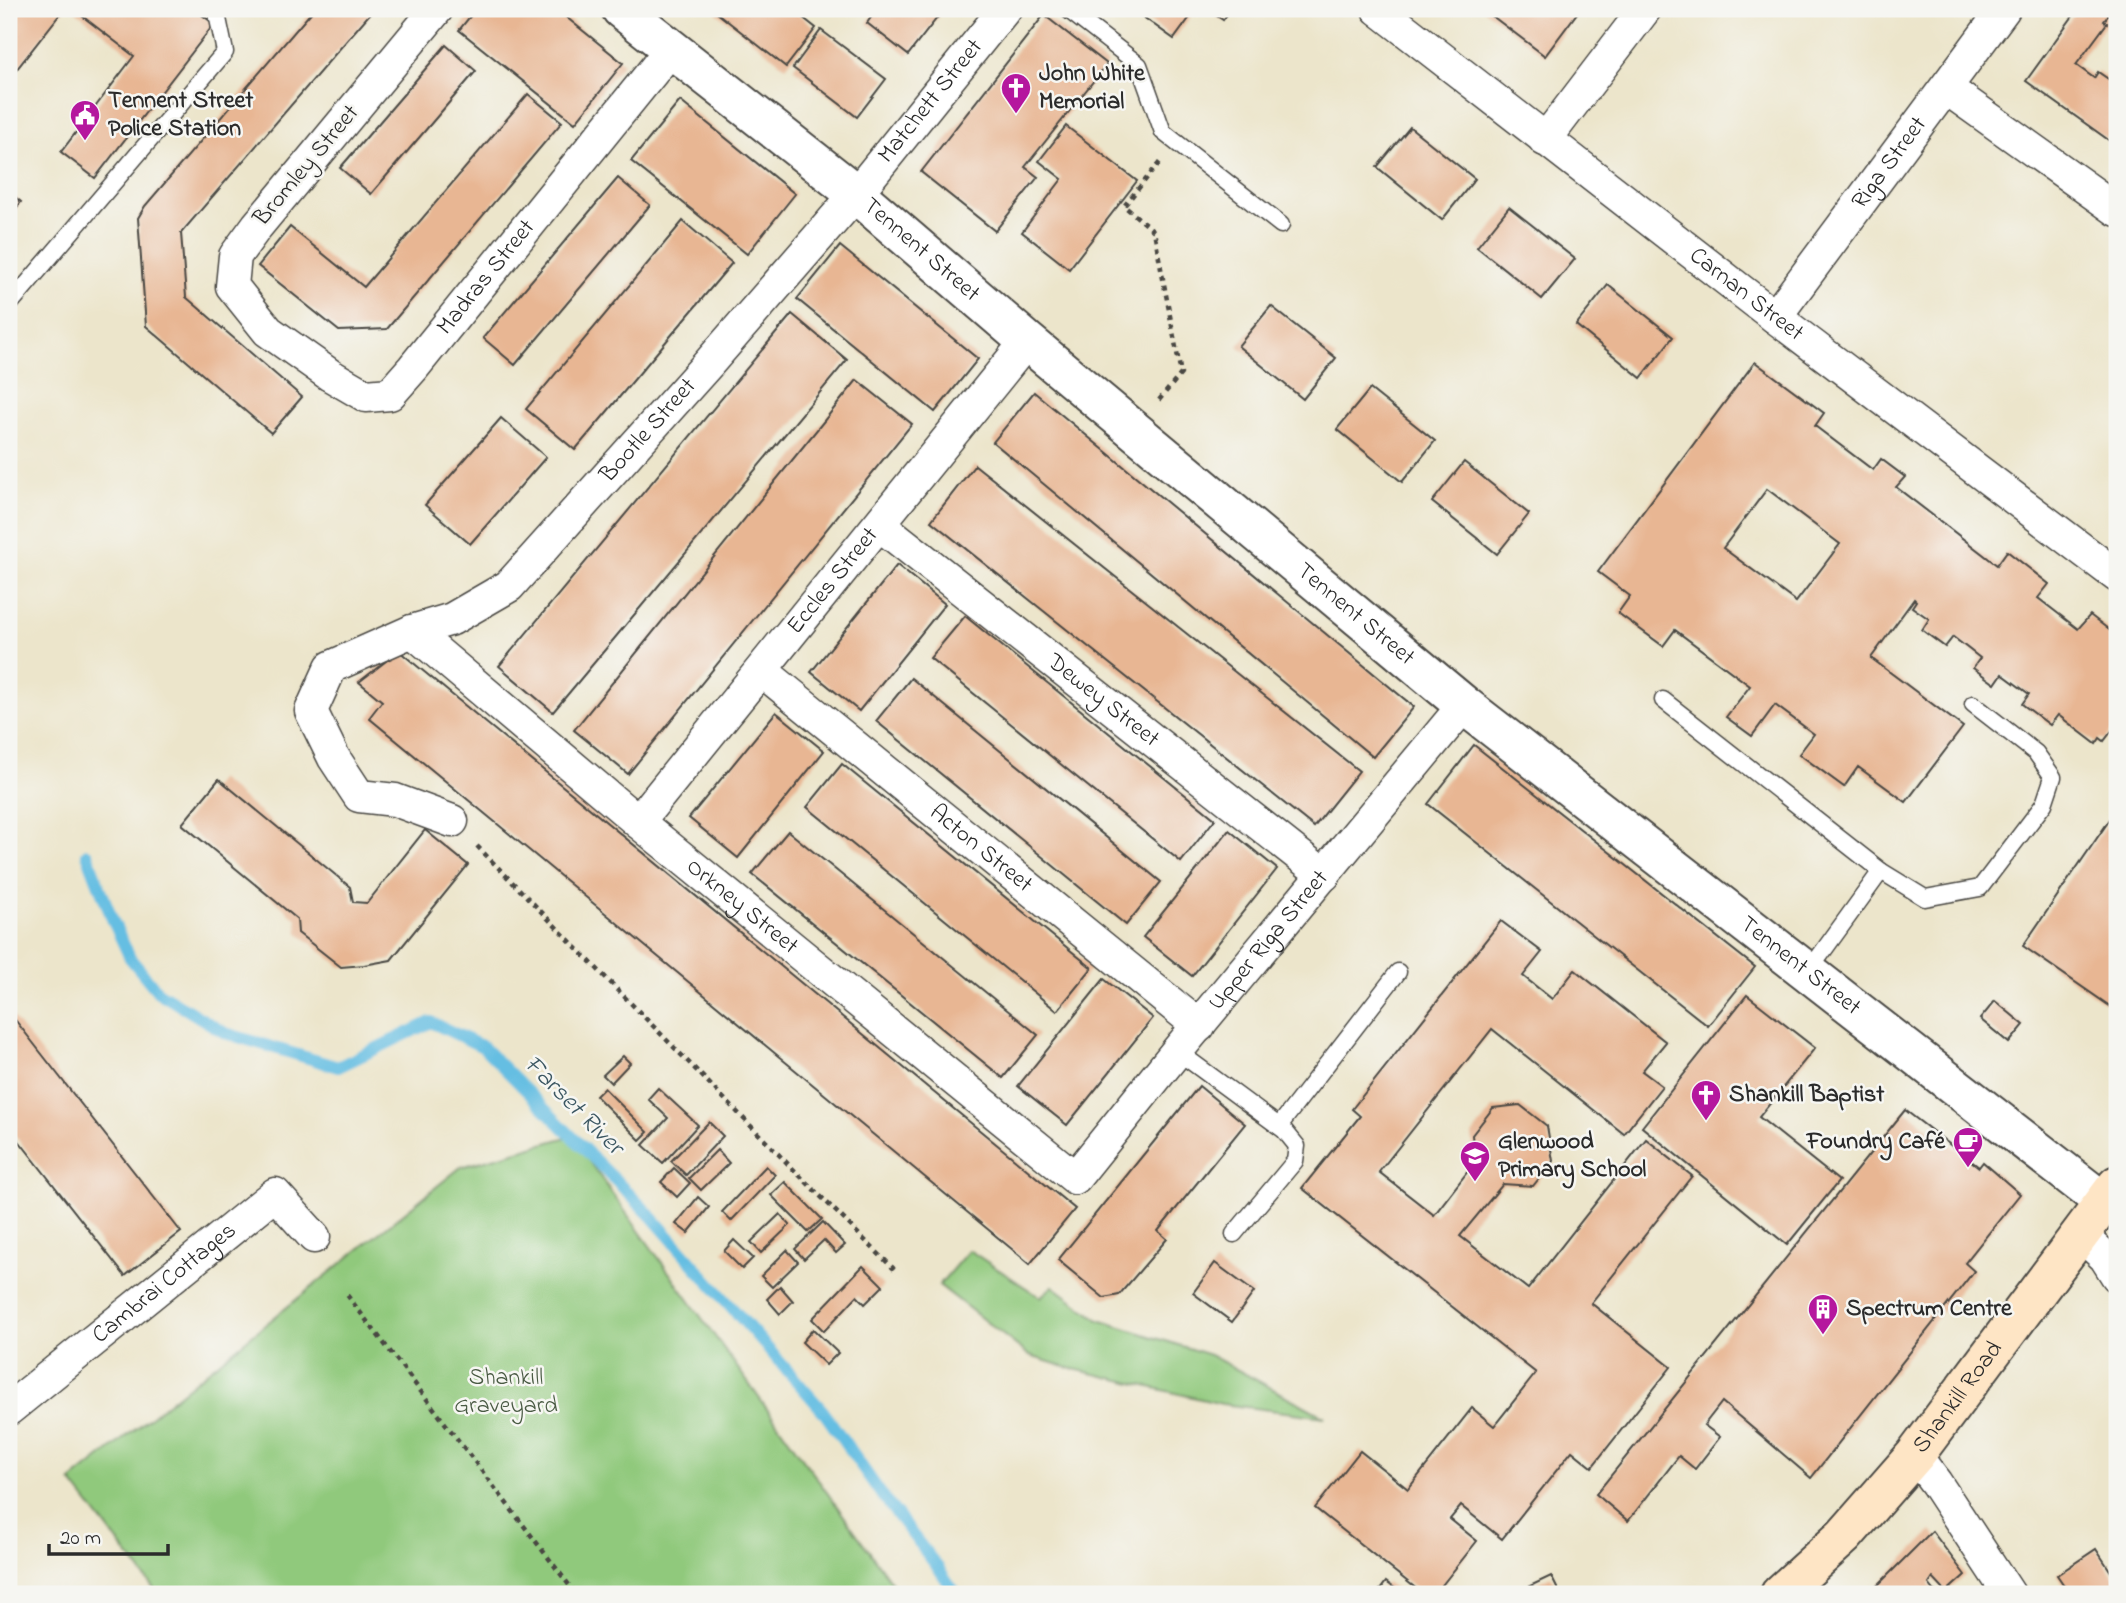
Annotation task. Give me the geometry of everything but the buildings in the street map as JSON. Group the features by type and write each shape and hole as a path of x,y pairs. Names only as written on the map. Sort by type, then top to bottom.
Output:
{"main road":[{"name":"Shankill Road","path":"1780,1594 1844,1536 1915,1455 2111,1194"}],"street":[{"name":"Bromley Street","path":"268,331 232,286 235,256 437,9"},
{"name":"Tennent Street","path":"621,9 856,194 1027,341 1464,705 1808,972 2111,1194"},
{"name":"Matchett Street","path":"856,194 1005,9"},
{"name":"Carnan Street","path":"1377,9 1775,317 2117,576"},
{"path":"1545,140 1645,9"},
{"name":"Riga Street","path":"1775,317 2004,9"},
{"name":"Madras Street","path":"268,331 330,375 366,396 390,394 671,49"},
{"path":"1946,89 2117,210"},
{"name":"Bootle Street","path":"452,821 395,800 359,796 334,758 311,711 331,667 412,631 452,619 509,586 856,194"},
{"name":"Eccles Street","path":"638,822 1027,341"},
{"name":"Dewey Street","path":"880,525 1324,875"},
{"name":"Orkney Street","path":"412,631 638,822 1075,1178"},
{"name":"Acton Street","path":"762,671 1199,1026"},
{"name":"Upper Riga Street","path":"1075,1178 1464,705"},
{"name":"Cambrai Cottages","path":"9,1409 275,1194 314,1237"},
{"path":"2081,1235 2105,1257 2117,1276"},
{"path":"1915,1455 2009,1594"}],"lane":[{"path":"9,305 225,52 216,9"},
{"path":"1066,9 1139,65 1163,132 1281,225"},
{"path":"1664,701 1881,871 1925,898 1980,888 2044,804 2053,778 2036,753 1973,704"},
{"path":"1808,972 1881,871"},
{"path":"1279,1126 1398,972"},
{"path":"1177,1051 1279,1126 1297,1146 1295,1161 1234,1234"}],"path":[{"path":"1134,430 1181,374 1154,231 1124,206 1176,142"},
{"path":"452,821 894,1269"},
{"path":"347,1295 576,1594"}],"green space":[{"name":"Shankill Graveyard","path":"571,1136 900,1594 158,1594 71,1481 461,1167"},
{"path":"969,1250 1040,1297 1053,1286 1099,1320 1210,1355 1325,1417 1222,1404 1065,1367 1030,1356 939,1285"}],"waterway":[{"name":"Farset River","path":"87,854 130,958 158,992 225,1033 338,1067 431,1022 483,1047 651,1216 823,1411 956,1594"}],"place":[{"name":"John White Memorial","path":"1016,115"},
{"name":"Tennent Street Police Station","path":"85,142"},
{"name":"Shankill Baptist","path":"1706,1122"},
{"name":"Foundry Café","path":"1968,1169"},
{"name":"Glenwood Primary School","path":"1475,1183"},
{"name":"Spectrum Centre","path":"1823,1336"}]}
